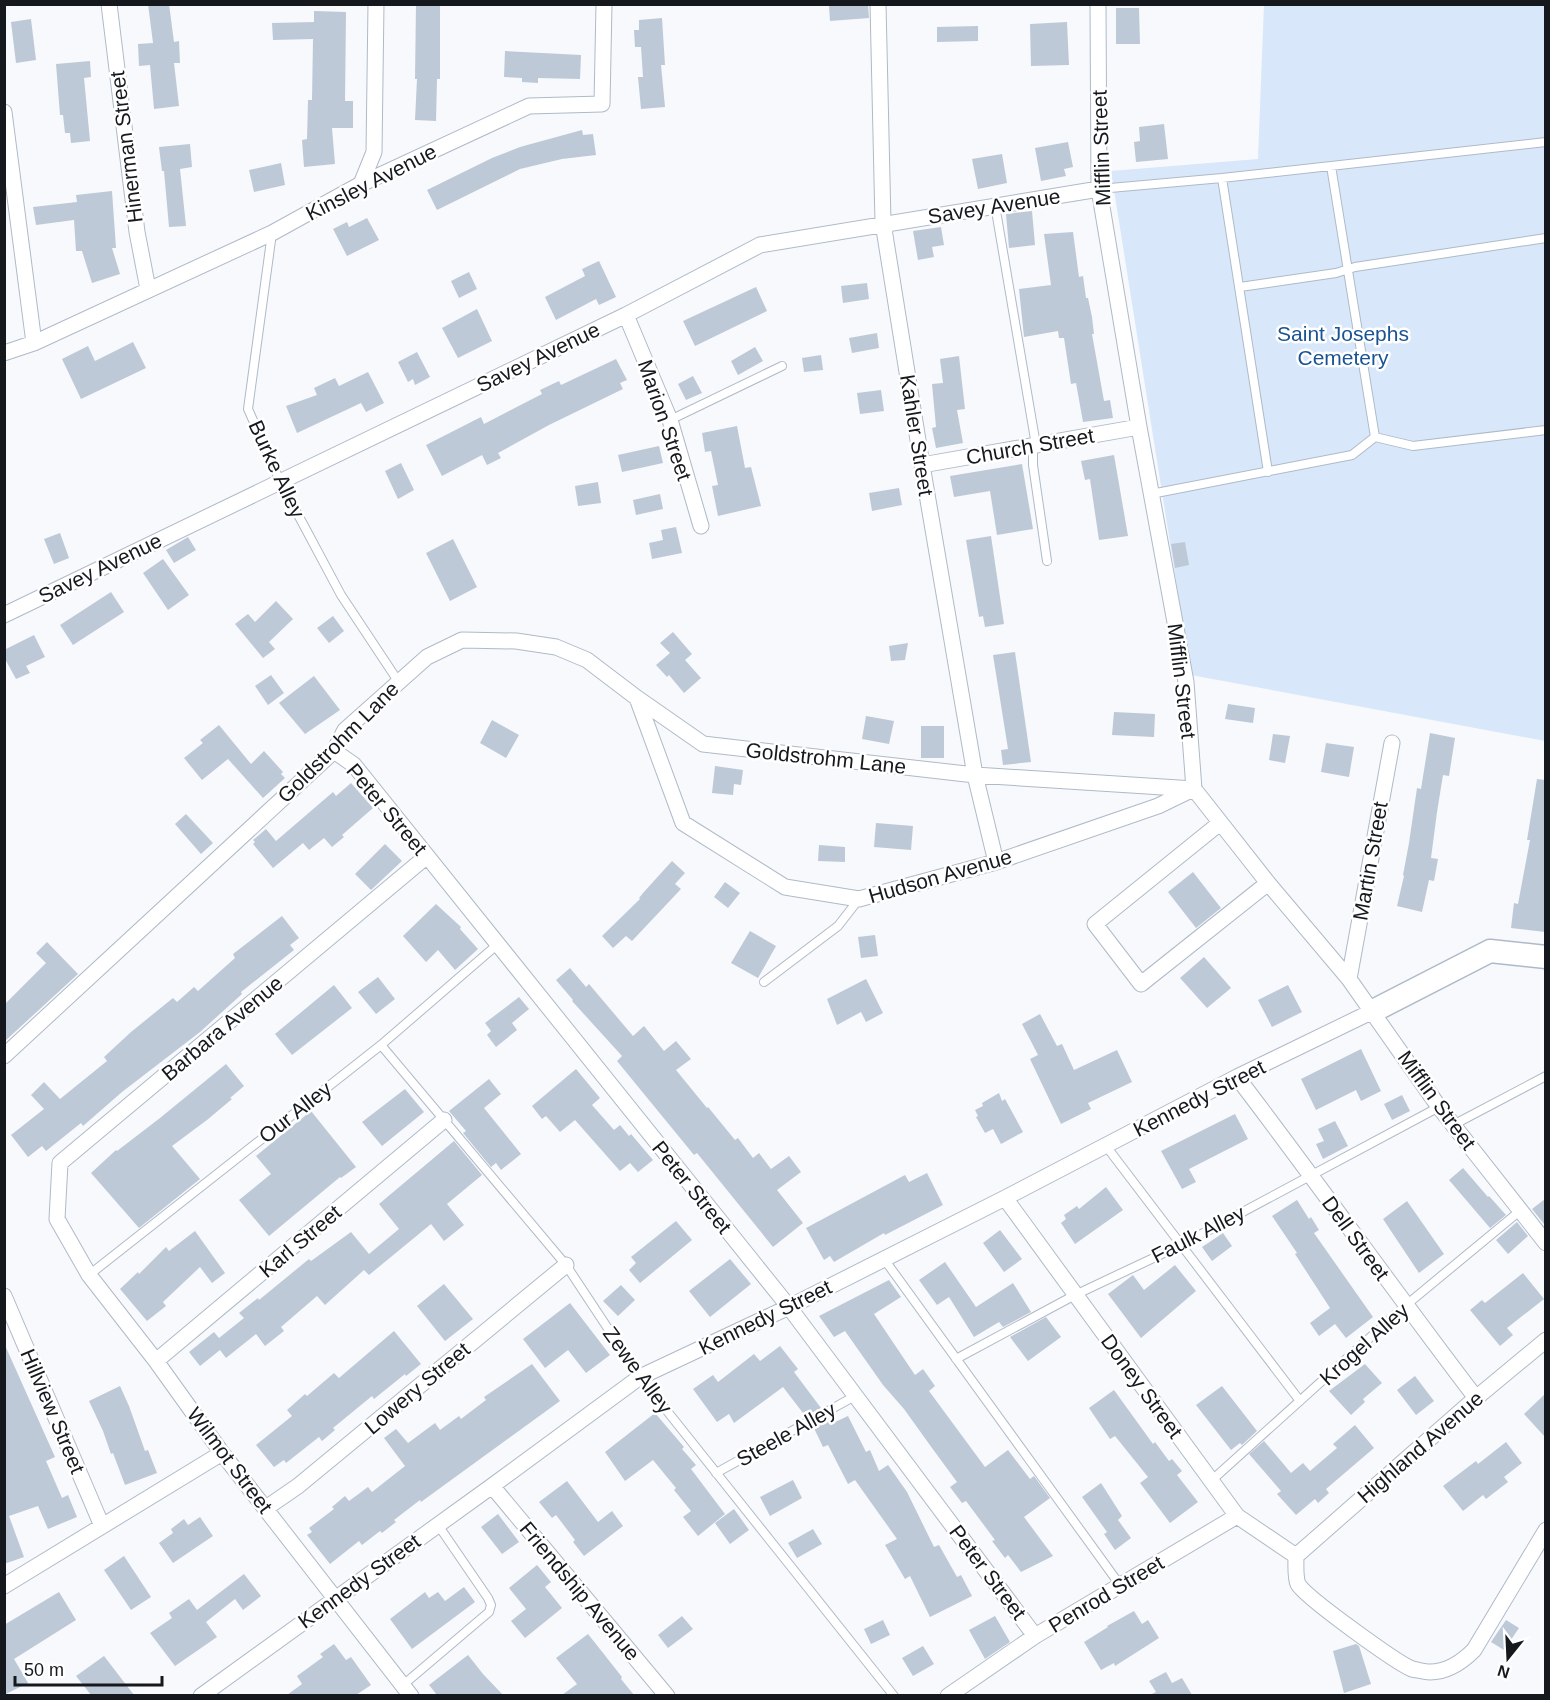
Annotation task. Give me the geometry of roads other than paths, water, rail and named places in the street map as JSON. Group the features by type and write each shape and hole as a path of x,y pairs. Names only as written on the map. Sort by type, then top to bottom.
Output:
{"street":[{"name":"Hinerman Street","path":"109,4 136,232 147,289"},
{"path":"361,184 374,152 376,4"},
{"name":"Kinsley Avenue","path":"4,353 34,343 272,233 361,184 529,106 602,104 604,4"},
{"name":"Kahler Street","path":"878,4 883,224 975,775 996,862"},
{"name":"Mifflin Street","path":"1098,4 1099,189 1139,427 1186,682 1194,789 1268,883 1349,979 1438,1107 1545,1243"},
{"path":"4,112 34,343"},
{"name":"Savey Avenue","path":"4,615 626,315 760,245 1099,189"},
{"name":"Marion Street","path":"626,315 670,420 700,526"},
{"name":"Church Street","path":"922,465 1139,427"},
{"name":"Goldstrohm Lane","path":"4,1056 334,751 345,730 398,681 427,657 462,640 516,641 556,647 587,660 703,744 975,775 1194,789"},
{"name":"Hudson Avenue","path":"637,698 683,823 785,887 859,899 996,862 1158,806 1194,789"},
{"name":"Martin Street","path":"1349,979 1392,743"},
{"name":"Peter Street","path":"334,751 354,765 789,1307 1035,1636"},
{"path":"1220,823 1095,924 1141,984 1268,883"},
{"name":"Barbara Avenue","path":"57,1219 60,1163 427,856"},
{"path":"1372,1011 1490,951 1545,957"},
{"name":"Kennedy Street","path":"201,1695 640,1377 789,1307 1237,1077 1372,1011"},
{"name":"Dell Street","path":"1237,1077 1476,1398"},
{"name":"Karl Street","path":"156,1361 444,1120"},
{"name":"Doney Street","path":"1005,1198 1237,1516 1296,1556"},
{"name":"Wilmot Street","path":"57,1219 89,1275 405,1691"},
{"name":"Lowery Street","path":"266,1508 298,1486 566,1265"},
{"name":"Hillview Street","path":"4,1296 102,1526"},
{"name":"Highland Avenue","path":"1296,1556 1545,1340"},
{"path":"4,1586 222,1453"},
{"name":"Friendship Avenue","path":"492,1486 667,1695"},
{"name":"Penrod Street","path":"948,1695 1035,1636 1237,1516"},
{"path":"1296,1556 1297,1582 1309,1596 1394,1659 1412,1668 1429,1672 1443,1671 1461,1662 1474,1650 1545,1530"}],"lane":[{"path":"1099,189 1222,178 1545,142"},
{"path":"1331,166 1375,437"},
{"path":"1222,178 1268,471"},
{"path":"995,206 1034,445 1033,465 1047,561"},
{"name":"Burke Alley","path":"272,233 248,409 280,481 341,595 398,681"},
{"path":"1240,287 1545,238"},
{"path":"670,420 783,366"},
{"path":"1375,437 1413,446 1545,430"},
{"path":"1151,494 1352,455 1375,437"},
{"path":"764,982 838,926 859,899"},
{"name":"Our Alley","path":"89,1275 381,1045 498,944"},
{"name":"Zewe Alley","path":"381,1045 566,1265 640,1377 894,1695"},
{"path":"1453,1125 1545,1076"},
{"name":"Faulk Alley","path":"956,1359 1076,1294 1180,1245 1438,1107"},
{"path":"1106,1146 1300,1401"},
{"name":"Krogel Alley","path":"1211,1481 1406,1306 1521,1210"},
{"path":"884,1259 1120,1585"},
{"name":"Steele Alley","path":"716,1473 855,1396"},
{"path":"405,1691 489,1612 491,1605 489,1598 438,1525"}],"park label":[{"name":"Saint Josephs Cemetery","path":"1343,345"}]}
